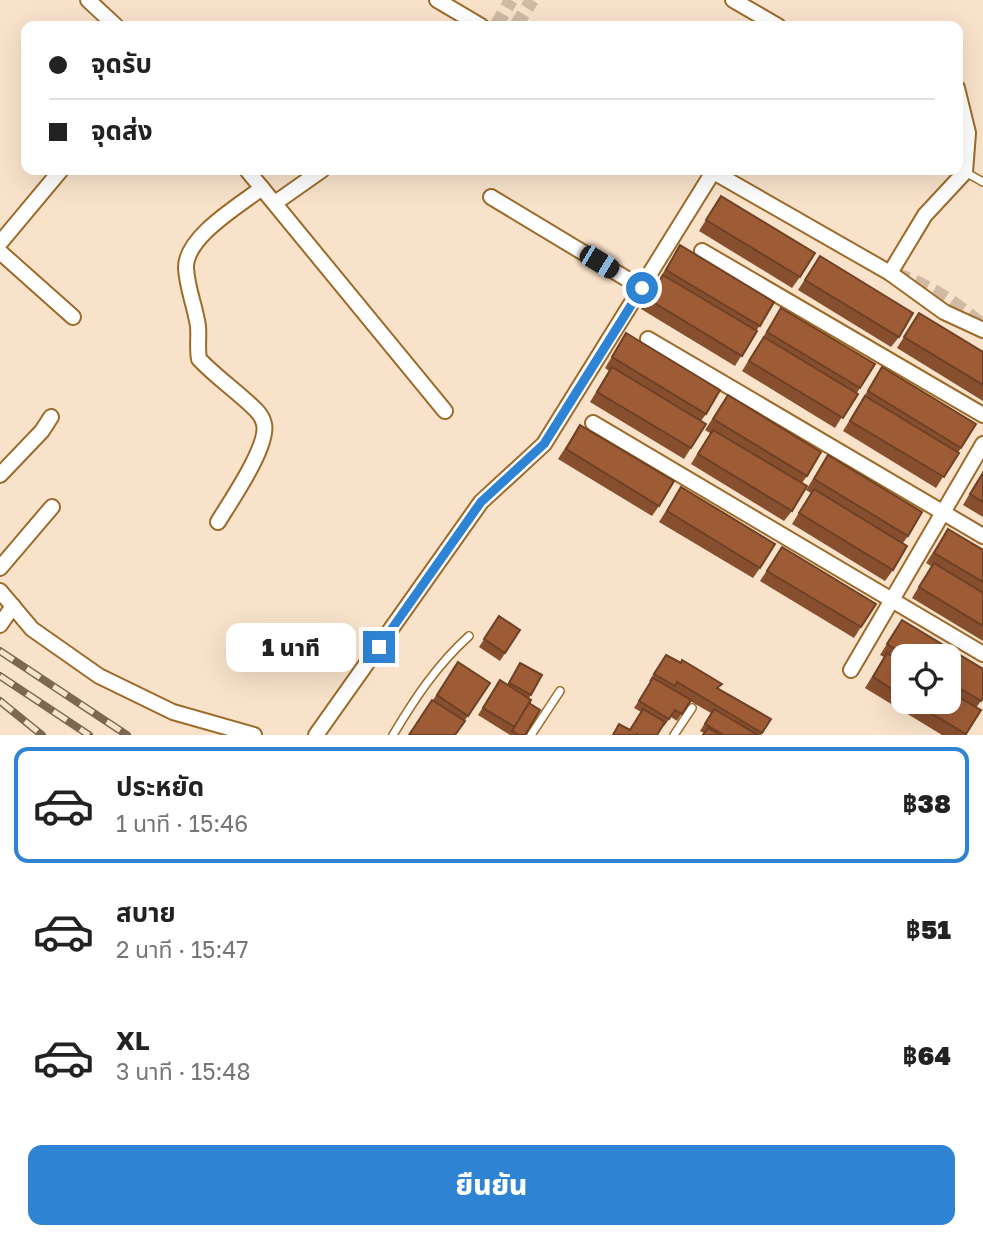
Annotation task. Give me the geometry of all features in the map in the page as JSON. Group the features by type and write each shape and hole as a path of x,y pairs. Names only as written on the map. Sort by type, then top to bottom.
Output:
{"street":[{"path":"88,0 111,21"},
{"path":"437,0 473,21"},
{"path":"733,0 769,21"},
{"path":"963,113 968,133 965,172"},
{"path":"0,243 57,175"},
{"path":"251,175 444,411"},
{"path":"275,203 315,175"},
{"path":"316,735 481,502 544,444 642,288 709,175"},
{"path":"718,175 890,272 944,312 983,330"},
{"path":"890,272 925,215 962,175"},
{"path":"218,522 257,455 264,434 264,423 258,411 216,377 199,359 198,327 188,288 186,264 190,250 201,236 262,188"},
{"path":"491,197 642,288"},
{"path":"702,251 983,415"},
{"path":"0,253 73,317"},
{"path":"648,338 983,536"},
{"path":"0,475 42,431 51,417"},
{"path":"593,423 983,654"},
{"path":"851,670 983,444"},
{"path":"0,568 52,507"},
{"path":"0,591 32,629 99,676 173,712 254,735"},
{"path":"0,625 13,606"}],"lane":[{"path":"965,172 983,183"},
{"path":"393,735 420,690 446,657 469,636"},
{"path":"531,735 560,691"},
{"path":"674,735 692,708"}],"building":[{"path":"721,196 815,253 800,277 706,220"},
{"path":"680,245 774,302 760,326 666,270"},
{"path":"820,256 913,313 899,337 805,280"},
{"path":"663,275 757,331 742,356 648,299"},
{"path":"781,308 875,364 860,388 767,332"},
{"path":"919,313 983,352 983,385 904,337"},
{"path":"626,333 720,390 706,414 612,357"},
{"path":"764,337 858,394 843,418 749,361"},
{"path":"612,367 706,424 691,448 597,392"},
{"path":"882,367 976,424 961,448 868,391"},
{"path":"728,395 821,452 807,476 713,419"},
{"path":"865,396 959,453 944,477 850,421"},
{"path":"580,425 674,481 659,506 566,449"},
{"path":"713,430 807,486 792,511 698,454"},
{"path":"828,455 922,512 908,536 814,479"},
{"path":"983,473 983,502 970,494"},
{"path":"681,487 775,544 760,568 667,511"},
{"path":"814,489 907,546 893,570 799,513"},
{"path":"948,529 983,550 983,582 934,553"},
{"path":"782,547 876,604 861,627 767,571"},
{"path":"934,563 983,593 983,626 919,587"},
{"path":"499,616 520,630 505,653 484,639"},
{"path":"902,620 942,644 891,644 891,646 887,644"},
{"path":"887,653 891,656 891,688 873,677"},
{"path":"666,655 681,663 682,660 722,684 717,688 771,719 762,733 677,682 675,686 654,674"},
{"path":"961,656 983,669 981,701 961,689"},
{"path":"458,662 490,683 468,716 437,695"},
{"path":"520,663 542,675 531,695 509,683"},
{"path":"653,678 691,700 682,714 675,710 669,719 639,701"},
{"path":"500,680 531,700 515,727 483,708"},
{"path":"961,698 981,710 966,734 932,714 961,714"},
{"path":"432,700 465,721 455,735 409,735"},
{"path":"529,703 540,710 525,735 519,735 512,731"},
{"path":"643,709 665,722 657,735 613,735 619,724 630,730"},
{"path":"714,709 758,735 724,735 705,724"},
{"path":"708,728 720,735 703,735"}],"tunnel":[{"path":"499,21 511,0"},
{"path":"519,21 532,0"},
{"path":"895,274 942,295 983,326"}],"railway":[{"path":"0,651 127,735"},
{"path":"0,676 89,735"},
{"path":"0,701 42,735"}],"route":[{"path":"379,647 481,502 544,444 642,288"}]}
